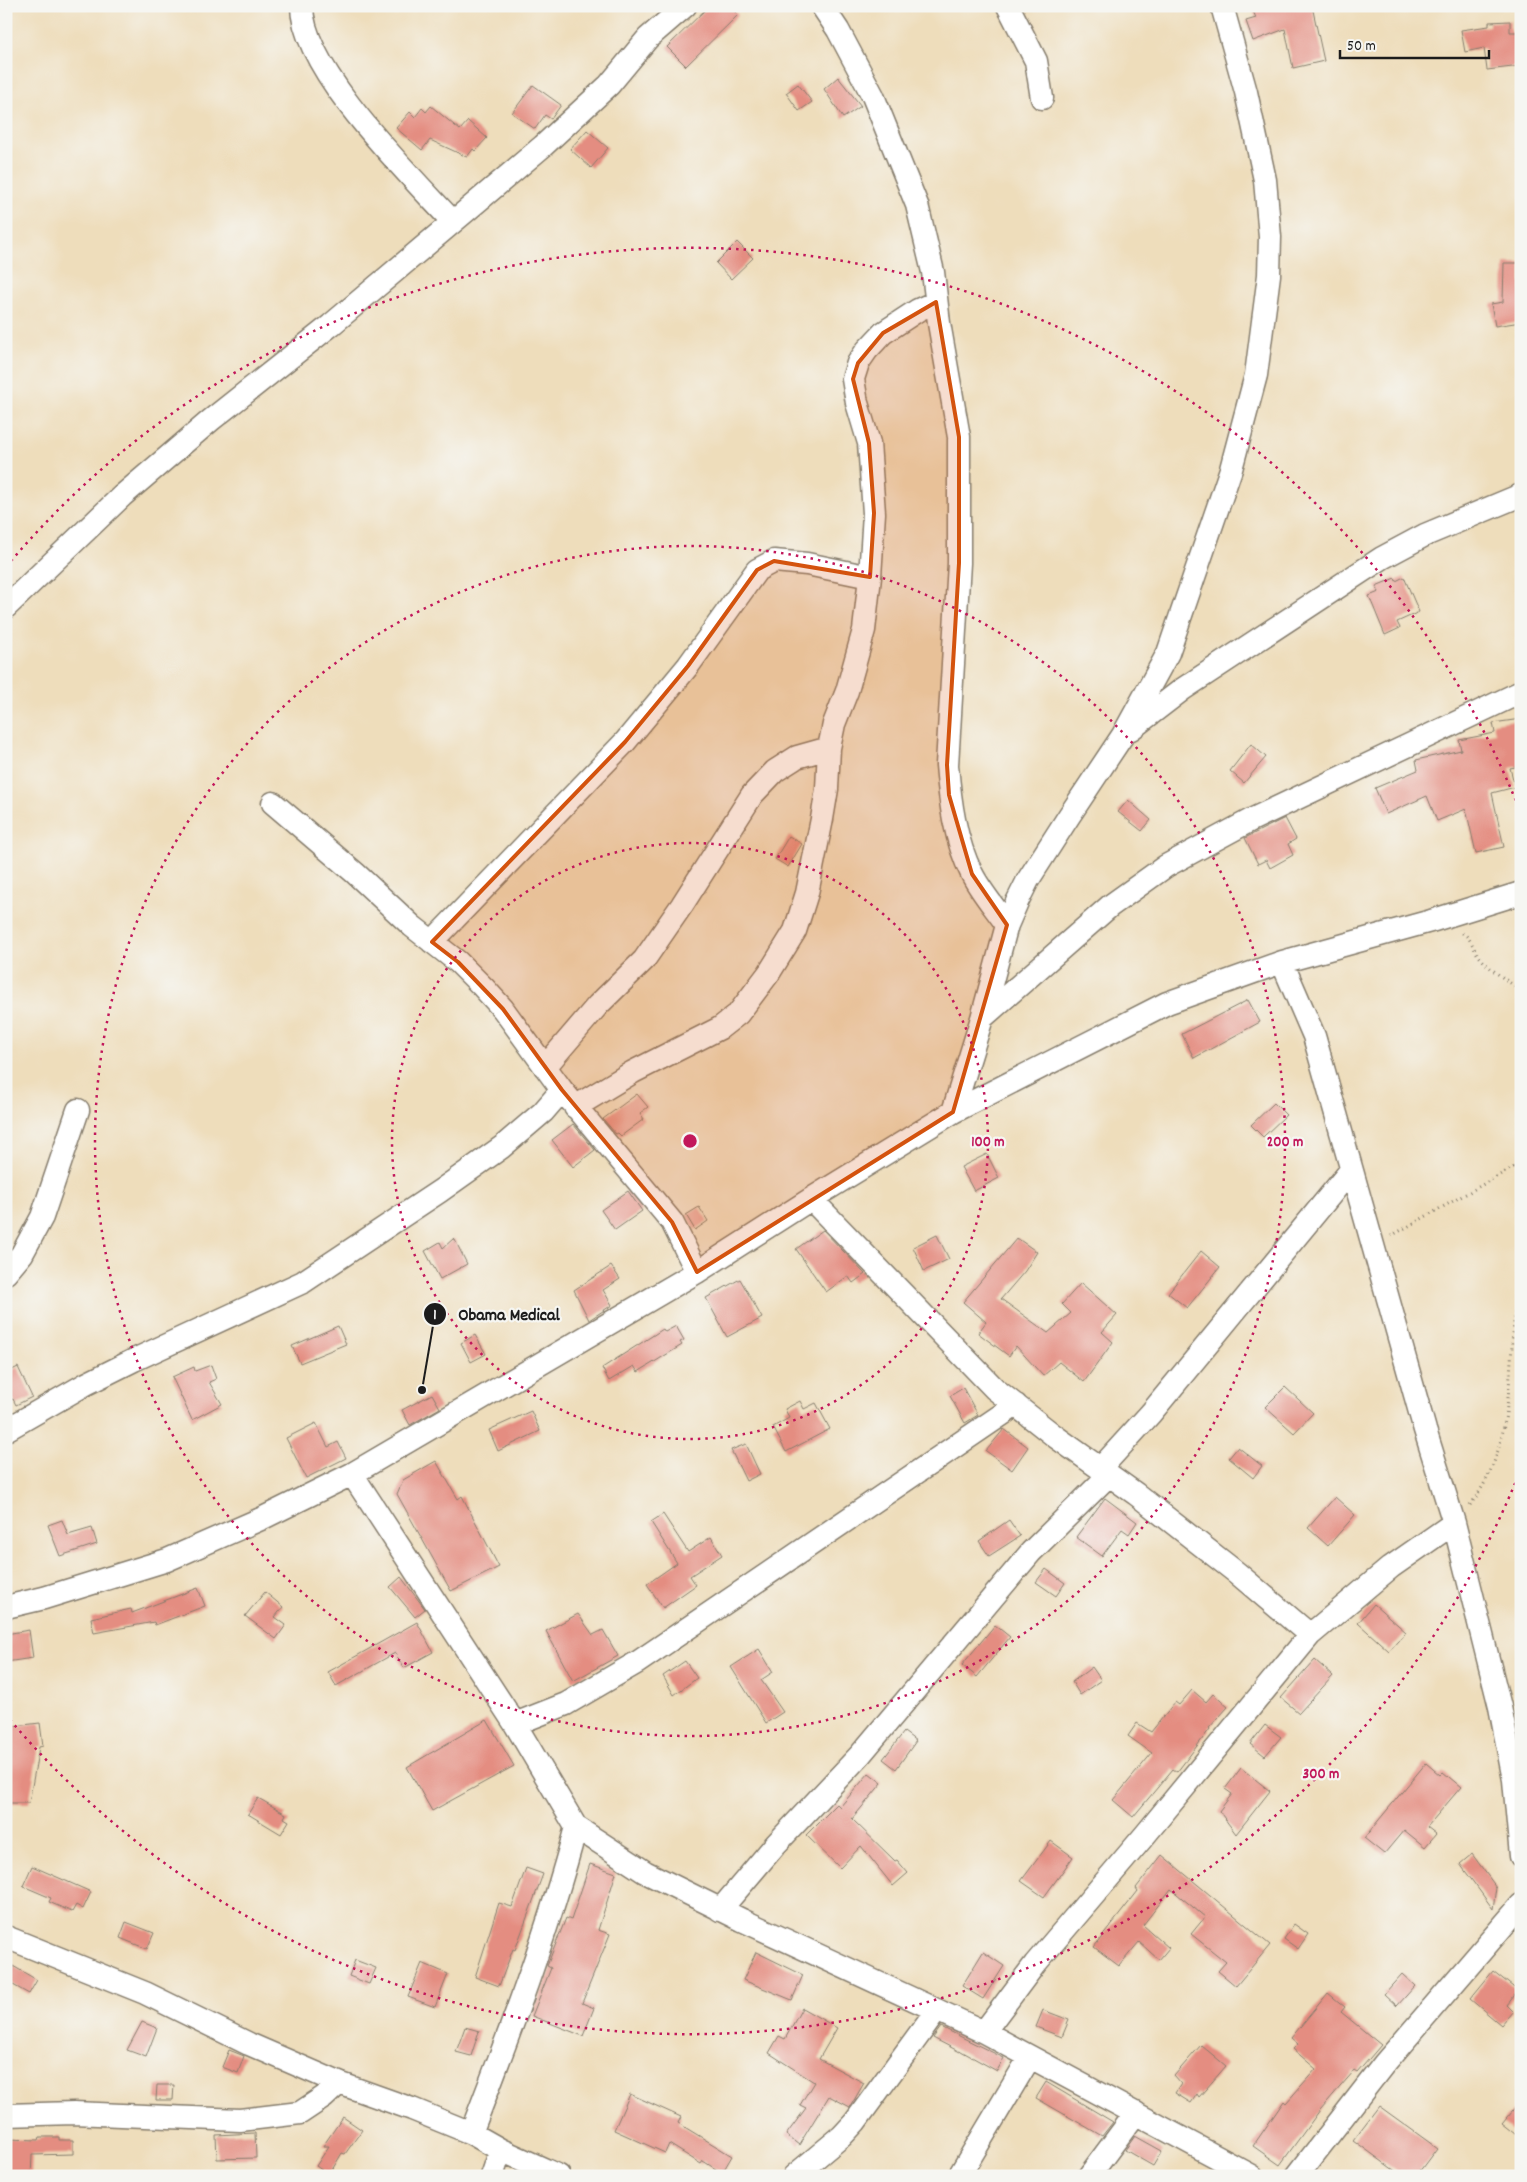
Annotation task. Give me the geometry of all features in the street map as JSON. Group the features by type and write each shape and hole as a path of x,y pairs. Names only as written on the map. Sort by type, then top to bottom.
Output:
{"street":[{"path":"302,6 302,15 308,39 326,74 382,144 453,222"},
{"path":"6,607 122,496 211,420 331,325 543,146 602,92 648,38 685,6"},
{"path":"822,6 838,30 873,96 917,204 933,272 936,302 960,437 959,563 947,765 950,795 959,840 972,874 1007,925"},
{"path":"1008,6 1036,61 1042,98"},
{"path":"953,1112 982,1018 1007,925 1028,880 1123,735 1168,653 1232,469 1256,375 1269,275 1270,237 1265,180 1246,92 1222,6"},
{"path":"6,1430 70,1392 134,1360 303,1282 440,1191 502,1147 543,1112 568,1099 633,1072 720,1028 738,1014 769,973 795,931 807,893 827,789 829,748 834,724 847,691 864,630 870,578 874,513 869,443 857,403 853,379 858,363 883,332 918,310 936,302"},
{"path":"1123,735 1183,689 1382,558 1425,534 1521,495"},
{"path":"432,942 624,742 688,666 757,570 774,561 807,564 870,578"},
{"path":"982,1018 1110,906 1166,866 1251,820 1521,692"},
{"path":"545,1067 598,1005 644,960 682,905 752,795 775,771 797,757 829,748"},
{"path":"273,803 484,986 503,1009 568,1099 672,1222 698,1272"},
{"path":"6,1607 44,1598 167,1560 263,1518 352,1474 698,1272 811,1199 953,1112 1167,1003 1282,962 1432,921 1521,893"},
{"path":"1282,962 1314,1036 1425,1430 1454,1522 1518,1779 1521,1856"},
{"path":"6,1274 22,1254 42,1217 78,1110"},
{"path":"720,1910 776,1844 860,1755 1031,1552 1105,1472 1150,1413 1351,1170"},
{"path":"811,1199 995,1389 1237,1574 1310,1635"},
{"path":"515,1724 566,1704 638,1662 1016,1405"},
{"path":"352,1474 515,1724 576,1827 645,1872 720,1910 984,2032 1252,2176"},
{"path":"984,2032 1035,1964 1145,1835 1310,1635 1391,1567 1454,1522"},
{"path":"471,2133 522,2000 559,1891 576,1827"},
{"path":"1297,2176 1384,2064 1521,1906"},
{"path":"6,1937 145,1993 249,2044 339,2083 412,2109 471,2133 501,2150 559,2176"},
{"path":"794,2176 842,2136 855,2122 937,2010"},
{"path":"959,2176 1030,2057"},
{"path":"6,2115 74,2114 240,2120 300,2113 324,2098 339,2083"},
{"path":"1089,2176 1136,2113"},
{"path":"492,2176 501,2150"}],"path":[{"path":"1432,921 1467,935 1478,955 1497,974 1521,990"},
{"path":"1373,1247 1521,1163"},
{"path":"1454,1522 1480,1492 1495,1465 1505,1421 1514,1326 1521,1277"},
{"path":"1514,1326 1521,1316"}],"highlighted area":[{"path":"936,302 959,437 959,563 947,765 949,795 972,874 1007,925 953,1112 697,1272 672,1222 562,1090 503,1009 458,962 432,942 625,742 688,666 757,570 774,561 870,577 874,513 869,443 853,379 858,363 883,333"}],"building":[{"path":"709,6 730,6 738,15 686,66 667,47"},
{"path":"1251,6 1272,6 1273,8 1312,6 1324,61 1293,68 1285,29 1253,41 1246,21 1256,18"},
{"path":"1510,21 1510,32 1521,32 1521,66 1487,70 1484,48 1465,52 1461,30 1489,26 1489,22"},
{"path":"838,77 861,106 843,118 824,89"},
{"path":"798,84 812,102 799,111 786,93"},
{"path":"533,85 561,105 551,119 545,115 535,129 512,113"},
{"path":"431,106 460,130 468,121 487,138 475,151 473,149 467,157 430,140 422,150 396,128 410,112 415,117 422,108 426,112"},
{"path":"587,130 608,148 591,168 570,149"},
{"path":"737,242 753,258 731,279 716,263"},
{"path":"1504,263 1521,263 1521,322 1495,326 1491,304 1503,302"},
{"path":"1404,577 1419,612 1397,622 1400,628 1385,635 1369,596 1379,592 1376,586 1395,578 1396,581"},
{"path":"1521,719 1521,766 1510,768 1515,787 1492,793 1504,847 1476,853 1466,809 1437,821 1427,796 1386,814 1375,788 1418,770 1416,760 1461,750 1459,740 1495,733 1493,723"},
{"path":"1251,744 1266,757 1244,783 1230,771"},
{"path":"1128,800 1151,820 1142,831 1118,812"},
{"path":"1285,818 1296,839 1288,844 1293,855 1270,868 1266,860 1258,864 1245,838"},
{"path":"789,836 802,844 788,867 775,859"},
{"path":"1248,1000 1260,1022 1194,1058 1182,1034"},
{"path":"637,1094 648,1107 640,1113 644,1119 621,1136 618,1133 616,1134 603,1119"},
{"path":"1274,1103 1286,1115 1263,1137 1251,1125"},
{"path":"573,1124 595,1150 573,1167 552,1140"},
{"path":"987,1154 999,1178 974,1191 961,1167"},
{"path":"628,1191 642,1211 615,1230 601,1210"},
{"path":"699,1207 708,1221 695,1230 686,1215"},
{"path":"823,1230 865,1274 853,1283 848,1276 826,1292 796,1249"},
{"path":"937,1235 949,1259 924,1271 913,1247"},
{"path":"454,1238 467,1264 440,1279 425,1251 440,1242 443,1248"},
{"path":"1017,1238 1037,1252 1025,1271 1001,1299 1048,1333 1071,1313 1062,1304 1081,1283 1117,1315 1102,1332 1113,1342 1084,1382 1059,1362 1043,1376 1016,1346 1009,1356 978,1333 986,1322 963,1302"},
{"path":"1201,1251 1220,1267 1187,1308 1168,1293"},
{"path":"611,1266 620,1279 603,1290 612,1305 589,1320 574,1290"},
{"path":"740,1279 762,1318 727,1337 706,1298"},
{"path":"338,1326 346,1344 300,1363 292,1346"},
{"path":"676,1326 684,1340 680,1342 682,1345 638,1372 634,1366 609,1381 602,1368 663,1329 665,1332"},
{"path":"475,1335 486,1354 471,1362 461,1343"},
{"path":"211,1365 216,1379 209,1382 222,1404 192,1420 172,1377 194,1367 195,1371"},
{"path":"18,1367 32,1397 16,1405 13,1399 6,1402 6,1373"},
{"path":"1285,1387 1313,1413 1294,1433 1265,1407"},
{"path":"963,1388 978,1415 965,1423 950,1396"},
{"path":"432,1394 440,1408 410,1425 402,1410"},
{"path":"800,1401 804,1409 816,1403 830,1429 786,1452 773,1427 789,1418 785,1409"},
{"path":"531,1411 540,1431 498,1451 489,1430"},
{"path":"316,1423 328,1447 338,1442 346,1458 306,1478 286,1438"},
{"path":"1004,1429 1028,1447 1012,1470 986,1451"},
{"path":"746,1444 760,1474 746,1481 731,1450"},
{"path":"1238,1447 1262,1466 1253,1478 1229,1458"},
{"path":"436,1461 458,1499 462,1496 499,1567 451,1591 397,1494 403,1480"},
{"path":"1335,1497 1355,1515 1328,1546 1308,1528"},
{"path":"1105,1498 1137,1522 1129,1534 1122,1529 1102,1556 1076,1537"},
{"path":"663,1514 688,1552 711,1537 722,1555 690,1576 696,1585 663,1608 647,1584 677,1563 651,1522"},
{"path":"62,1520 68,1535 92,1528 97,1544 60,1556 48,1525"},
{"path":"1009,1520 1020,1536 989,1556 979,1541"},
{"path":"1046,1569 1065,1583 1056,1596 1036,1582"},
{"path":"401,1577 425,1609 415,1617 390,1587"},
{"path":"198,1588 205,1606 155,1625 154,1622 94,1633 91,1618 131,1609 132,1613"},
{"path":"265,1592 283,1607 275,1617 286,1625 276,1639 245,1616"},
{"path":"1374,1604 1406,1632 1389,1651 1358,1623"},
{"path":"578,1614 593,1635 603,1630 618,1656 573,1681 546,1631"},
{"path":"417,1622 433,1652 404,1668 395,1653 336,1686 328,1672"},
{"path":"995,1625 1010,1637 977,1677 962,1665"},
{"path":"29,1630 33,1658 6,1662 6,1634"},
{"path":"759,1649 773,1672 761,1680 783,1712 766,1723 731,1667"},
{"path":"1315,1660 1333,1676 1299,1713 1281,1698"},
{"path":"685,1661 697,1678 674,1695 663,1676"},
{"path":"1092,1667 1101,1680 1080,1695 1072,1682"},
{"path":"1192,1690 1206,1702 1213,1694 1228,1707 1209,1728 1177,1772 1173,1769 1133,1817 1113,1800 1152,1753 1128,1736 1137,1723 1151,1732 1175,1702 1179,1705"},
{"path":"487,1720 514,1766 432,1811 407,1767"},
{"path":"40,1723 43,1746 39,1747 29,1803 6,1803 6,1727"},
{"path":"1265,1725 1281,1737 1265,1756 1250,1744"},
{"path":"904,1732 916,1741 896,1769 883,1759"},
{"path":"1426,1763 1440,1775 1443,1772 1461,1787 1427,1827 1436,1834 1425,1847 1404,1830 1384,1854 1364,1838"},
{"path":"1241,1768 1270,1791 1236,1834 1219,1811 1232,1794 1225,1789"},
{"path":"869,1773 882,1783 852,1819 895,1861 897,1860 908,1873 893,1886 861,1846 840,1868 806,1835 837,1804 840,1807"},
{"path":"258,1798 286,1814 284,1818 289,1821 281,1834 248,1814"},
{"path":"1051,1841 1073,1857 1044,1897 1021,1881"},
{"path":"1472,1854 1496,1887 1493,1909 1460,1864"},
{"path":"1162,1855 1270,1945 1236,1986 1218,1971 1226,1962 1191,1934 1205,1917 1171,1889 1143,1925 1169,1948 1159,1960 1139,1942 1119,1966 1094,1947 1138,1891 1136,1888"},
{"path":"590,1864 616,1873 598,1930 610,1934 582,2003 594,2008 583,2036 532,2016 551,1968 547,1966 566,1918 571,1920"},
{"path":"32,1866 91,1892 83,1909 76,1905 72,1912 49,1902 51,1898 23,1886"},
{"path":"526,1868 543,1874 515,1950 513,1949 499,1986 475,1977 499,1903 512,1907"},
{"path":"126,1922 154,1933 147,1949 120,1938"},
{"path":"1294,1924 1308,1934 1298,1949 1284,1939"},
{"path":"756,1952 803,1975 792,2000 743,1980"},
{"path":"983,1952 1004,1966 983,1999 962,1986"},
{"path":"355,1960 376,1968 369,1984 349,1976"},
{"path":"6,1962 37,1980 29,1994 6,1981"},
{"path":"422,1963 448,1974 435,2007 408,1997"},
{"path":"1493,1971 1518,1991 1507,2005 1513,2011 1501,2025 1470,1999"},
{"path":"1402,1974 1415,1986 1397,2006 1384,1994"},
{"path":"1328,1993 1345,2007 1341,2012 1381,2045 1357,2073 1354,2071 1320,2110 1280,2165 1253,2146 1284,2101 1286,2103 1316,2069 1293,2049 1298,2044 1291,2038"},
{"path":"802,2008 837,2028 819,2059 864,2083 850,2107 829,2096 799,2145 786,2135 806,2108 800,2105 814,2082 769,2053 779,2036 785,2039"},
{"path":"1043,2010 1069,2020 1062,2037 1036,2027"},
{"path":"142,2022 157,2028 146,2057 127,2050"},
{"path":"465,2027 479,2031 471,2056 456,2052"},
{"path":"941,2027 1004,2058 997,2071 933,2038"},
{"path":"1201,2045 1226,2066 1199,2097 1197,2094 1191,2103 1175,2093 1181,2084 1174,2076"},
{"path":"229,2050 244,2056 238,2073 222,2067"},
{"path":"1046,2082 1113,2122 1102,2136 1036,2098"},
{"path":"157,2085 174,2085 173,2100 156,2100"},
{"path":"630,2094 681,2117 678,2123 732,2156 722,2173 703,2161 701,2164 669,2144 665,2153 614,2130"},
{"path":"1521,2100 1521,2138 1502,2123"},
{"path":"1379,2106 1437,2148 1416,2176 1402,2176 1353,2140"},
{"path":"343,2117 362,2130 345,2154 342,2153 329,2175 316,2166 329,2146 323,2146"},
{"path":"255,2133 256,2158 217,2159 216,2135"},
{"path":"1135,2136 1162,2151 1153,2166 1125,2150"},
{"path":"40,2137 59,2137 59,2140 73,2140 73,2154 32,2155 31,2176 6,2176 6,2139 39,2140"}],"place":[{"name":"Obama Medical","path":"422,1390"}]}
